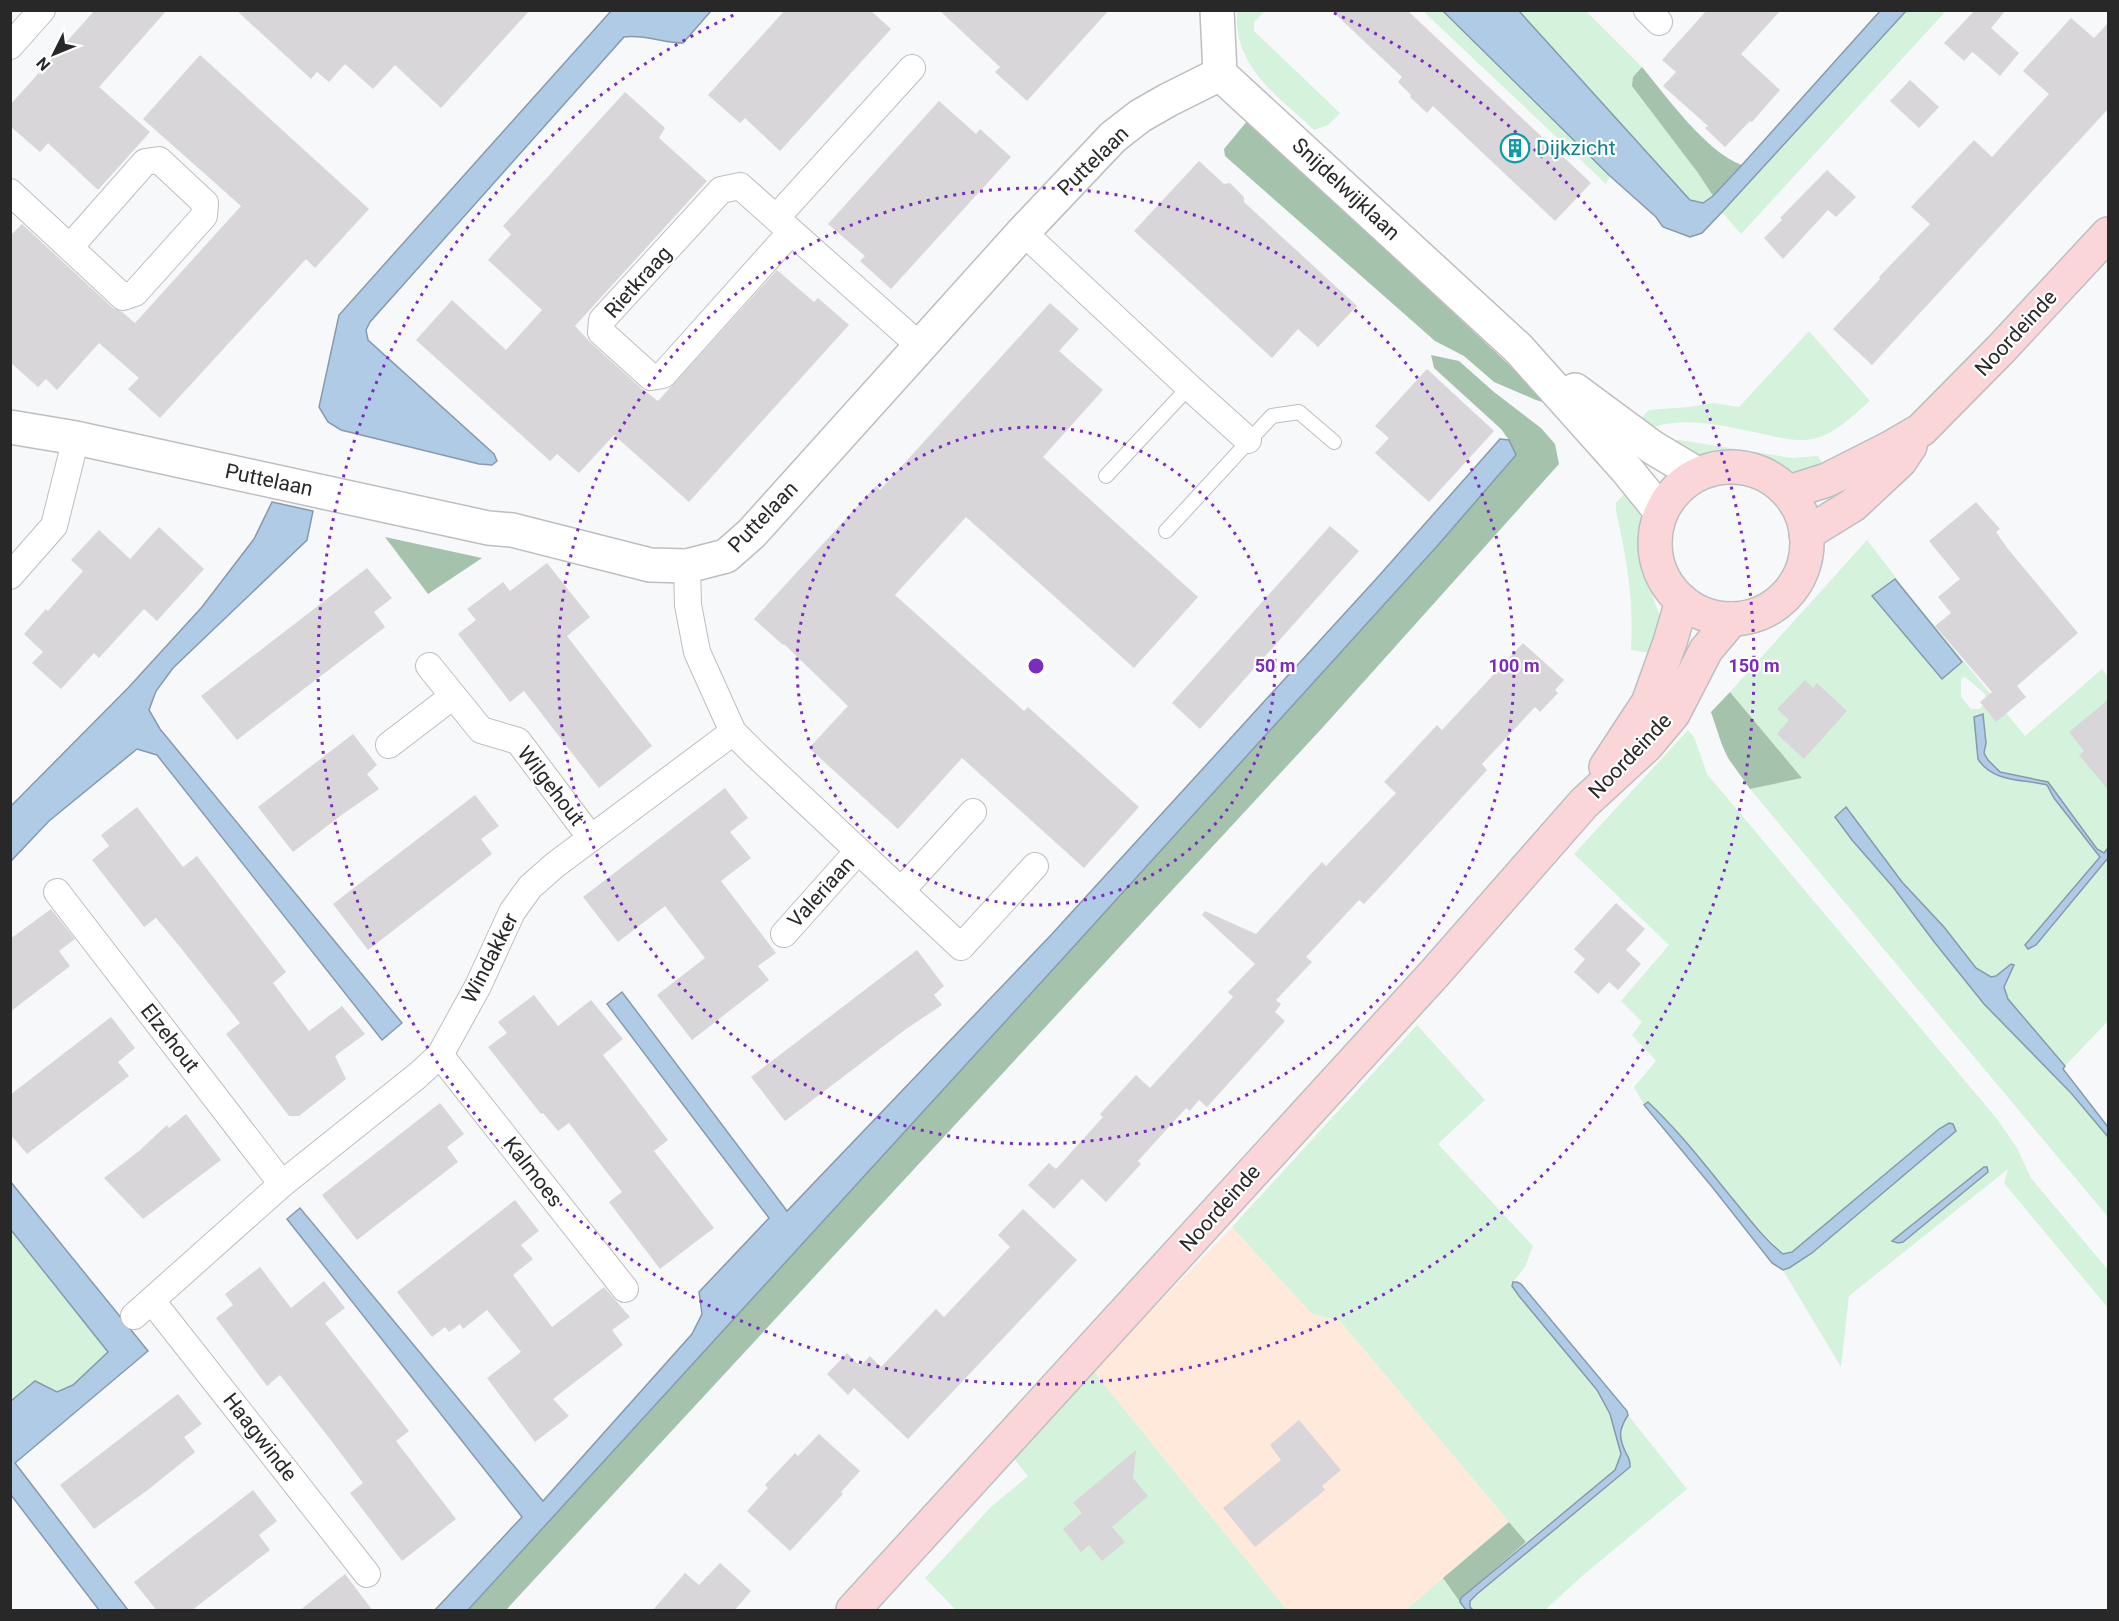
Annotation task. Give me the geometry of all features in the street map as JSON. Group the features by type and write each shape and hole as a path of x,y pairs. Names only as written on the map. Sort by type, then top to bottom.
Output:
{"main road":[{"name":"Noordeinde","path":"1806,534 1854,505 1900,461 1921,430 2109,234"},
{"name":"Noordeinde","path":"1789,492 1827,480 1921,430"},
{"path":"1720,467 1746,468 1769,477 1789,492 1801,512 1807,550 1798,580 1777,604 1763,612 1732,619 1706,614 1682,600 1666,582 1657,560 1655,535 1661,512 1676,490 1697,474 1720,467"},
{"name":"Noordeinde","path":"1584,803 1647,703 1671,642 1682,600"},
{"name":"Noordeinde","path":"853,1611 1434,974 1584,803 1647,745 1673,714 1706,650 1732,619"}],"street":[{"path":"10,46 42,10"},
{"path":"1216,10 1220,74"},
{"name":"Rietkraag","path":"912,68 783,225 663,375 651,377 601,332 602,320 721,190 740,186 783,225 920,346"},
{"name":"Puttelaan","path":"10,427 76,438 488,528 512,530 650,565 687,566 726,556 752,532 1023,232 1113,137 1140,116 1220,74"},
{"name":"Snijdelwijklaan","path":"1220,74 1518,348 1627,470 1661,512"},
{"path":"10,192 69,247 123,297 135,292 204,216 205,203 159,160 146,162 69,247"},
{"path":"1023,232 1248,440"},
{"name":"Snijdelwijklaan","path":"1518,348 1652,447 1697,474"},
{"path":"10,576 54,526 76,438"},
{"path":"687,566 688,605 697,652 733,732 961,947 1035,867"},
{"name":"Wilgehout","path":"429,666 481,730 518,741 591,838"},
{"path":"388,745 453,696"},
{"name":"Windakker","path":"143,1309 282,1184 440,1055 478,986 512,912 530,887 555,865 733,732"},
{"path":"902,891 973,812"},
{"name":"Valeriaan","path":"784,934 858,851"},
{"name":"Elzehout","path":"57,892 282,1184"},
{"name":"Kalmoes","path":"440,1055 625,1289"},
{"name":"Haagwinde","path":"143,1309 367,1574"}],"lane":[{"path":"1106,476 1189,387"},
{"path":"1166,531 1272,416 1299,412 1334,442"}],"shaded area":[{"path":"1232,1227 1312,1314 1340,1321 1509,1522 1406,1610 1287,1610 1093,1371"}],"green space":[{"path":"1237,11 1265,11 1254,22 1254,31 1340,113 1328,125 1314,130 1260,79 1242,48"},
{"path":"1423,11 1443,11 1610,176 1606,184"},
{"path":"1519,11 1586,11 1642,67 1633,77 1713,196 1704,203 1690,200"},
{"path":"1906,11 1946,11 1741,234 1722,212"},
{"path":"1642,67 1701,136 1729,159 1742,165 1713,196 1632,86 1633,77"},
{"path":"1248,120 1552,405 1494,382 1464,356 1435,341 1225,156 1224,149"},
{"path":"1809,331 1870,401 1832,432 1817,438 1797,440 1708,424 1681,422 1654,427 1641,418 1649,410 1713,403 1739,407"},
{"path":"1431,355 1459,361 1494,392 1541,428 1555,444 1559,464 1324,726 506,1610 468,1610 1067,954 1439,544 1516,455 1501,429 1434,368"},
{"path":"1679,440 1792,458 1818,456 1825,469 1794,473 1744,456 1695,456 1672,441"},
{"path":"1626,492 1639,507 1640,560 1660,617 1657,654 1631,650 1629,580 1616,511 1616,503"},
{"path":"385,537 482,558 428,594"},
{"path":"1867,540 2025,736 2102,669 2108,677 2108,848 2104,853 2097,849 2048,783 2000,772 1988,760 1984,753 1986,743 1974,717 1978,759 1984,767 2009,779 2047,785 2054,798 2100,857 2025,945 2036,945 2108,858 2108,1021 2065,1066 2008,999 2004,987 2011,964 1996,976 1991,977 1981,972 1914,895 1835,817 1999,1019 2071,1093 2108,1137 2108,1217 1750,789 1802,778 1730,692","holes":["1896,579 1962,662 1943,679 1872,596","1965,677 1985,694 1986,702 1980,709 1971,709 1961,697 1961,679"]},
{"path":"1730,692 1802,778 1750,789 1728,758 1711,712"},
{"path":"1688,730 1694,737 1707,774 1997,1119 2017,1148 2031,1178 2108,1270 2108,1308 2004,1183 2008,1169 1849,1296 1841,1367 1783,1270 1812,1253 1956,1131 1953,1124 1949,1123 1939,1129 1792,1252 1783,1254 1752,1222 1670,1123 1649,1102 1644,1105 1634,1087 1656,1061 1632,1035 1642,1022 1621,1001 1669,945 1574,854","holes":["1988,1172 1903,1242 1892,1241 1929,1211"]},
{"path":"1417,1025 1485,1100 1438,1144 1533,1246 1525,1267 1512,1286 1597,1390 1610,1414 1621,1454 1615,1470 1526,1542 1340,1321 1312,1314 1232,1227"},
{"path":"10,1230 108,1352 73,1385 57,1392 35,1381 11,1401"},
{"path":"1093,1371 1287,1610 956,1610 925,1578 991,1507 1028,1476 1014,1459"},
{"path":"1628,1415 1687,1489 1545,1610 1473,1610 1470,1608 1470,1601 1477,1594 1630,1467 1621,1438 1621,1429"},
{"path":"1509,1522 1526,1542 1461,1598 1460,1602 1443,1578"},
{"path":"1443,1578 1466,1610 1406,1610"}],"water":[{"path":"611,11 711,11 683,43 624,37 370,322 366,330 368,340 494,454 497,461 492,465 479,464 341,430 328,422 319,407 339,315"},
{"path":"1443,11 1519,11 1690,200 1703,203 1713,196 1742,165 1880,11 1906,11 1702,233 1690,237 1663,227 1656,217 1610,176"},
{"path":"1500,439 1509,440 1516,455 1439,544 1067,954 468,1610 435,1610 522,1517 287,1219 300,1208 543,1501 692,1334 702,1314 699,1292 769,1218 607,1004 622,992 787,1211 1051,935 1377,578"},
{"path":"272,502 313,511 307,540 173,668 156,691 149,710 160,729 402,1023 382,1040 157,755 137,749 49,821 11,861 11,806 128,688 202,607 254,539"},
{"path":"1895,579 1962,662 1942,679 1872,596"},
{"path":"1983,714 1986,743 1984,753 1988,760 2000,772 2048,782 2097,849 2104,853 2108,848 2108,858 2036,945 2028,949 2025,945 2100,857 2054,798 2047,785 2010,779 1984,767 1978,759 1974,717"},
{"path":"1846,807 1902,882 1944,927 1976,968 1991,977 1996,976 2011,964 2014,965 2004,987 2008,999 2065,1066 2063,1069 2108,1127 2108,1137 2071,1093 1984,1004 1893,887 1852,840 1835,817"},
{"path":"1648,1102 1683,1139 1758,1230 1783,1254 1792,1252 1939,1129 1949,1123 1953,1124 1956,1131 1812,1253 1783,1270 1772,1263 1644,1105"},
{"path":"1984,1167 1987,1167 1988,1172 1903,1242 1892,1241"},
{"path":"10,1181 148,1351 15,1463 128,1610 99,1610 11,1495 11,1401 35,1381 57,1392 73,1385 108,1352 11,1230"},
{"path":"1513,1282 1521,1284 1627,1411 1628,1415 1621,1429 1621,1438 1630,1467 1477,1594 1470,1601 1470,1607 1473,1610 1466,1610 1460,1602 1461,1598 1615,1470 1621,1454 1610,1414 1597,1390 1519,1296 1512,1286"}],"building":[{"path":"95,10 167,10 99,87 150,132 98,190 48,143 40,152 10,126 10,105"},
{"path":"236,10 530,10 441,108 395,65 373,89 345,64 329,82 317,72 311,79"},
{"path":"785,10 870,10 891,29 780,151 745,118 740,123 708,95"},
{"path":"939,10 1109,10 1027,101 995,72 1000,67"},
{"name":"Dijkzicht","path":"1331,10 1407,10 1591,183 1555,221 1433,106 1427,113 1410,97 1411,95 1398,82 1402,77"},
{"path":"1707,10 1781,10 1741,54 1780,90 1752,122 1750,121 1725,147 1705,128 1708,126 1663,86 1676,72 1662,60"},
{"path":"1975,10 2006,10 1991,28 2019,53 2000,76 1972,52 1964,61 1944,43"},
{"path":"2071,18 2094,38 2109,22 2109,108 1872,365 1833,329 1930,224 1911,207 1974,140 1992,157 2049,94 2023,71"},
{"path":"200,55 369,209 315,268 306,259 160,418 128,389 139,378 99,343 57,390 46,379 38,387 10,362 10,236 22,224 113,308 135,323 241,206 143,119"},
{"path":"1910,80 1939,107 1919,128 1890,101"},
{"path":"625,92 665,128 659,138 707,181 575,326 591,343 658,401 777,270 814,302 818,298 849,325 689,502 614,435 579,473 557,454 550,461 416,340 452,300 506,350 542,310 488,260 511,234 503,226"},
{"path":"939,101 976,134 980,129 1011,157 891,289 860,261 865,256 828,224"},
{"path":"1199,161 1224,184 1230,183 1244,197 1244,202 1357,306 1318,347 1298,329 1272,358 1134,231"},
{"path":"1827,170 1856,197 1836,217 1828,210 1783,259 1764,238 1782,220 1780,218"},
{"path":"1050,303 1079,329 1059,351 1103,390 1043,457 1198,597 1134,668 966,517 895,595 1024,711 1028,707 1139,807 1084,868 962,758 898,829 809,748 848,706 784,644 754,619 876,486 880,490"},
{"path":"1427,369 1494,431 1429,502 1375,453 1389,438 1375,426"},
{"path":"1976,502 2000,529 1996,532 2008,549 2078,633 2017,686 2026,697 1996,722 1980,702 1992,692 1935,626 1951,613 1938,597 1960,579 1929,541"},
{"path":"1330,526 1359,551 1200,729 1172,703"},
{"path":"159,527 204,569 157,621 144,609 99,658 94,653 61,689 32,663 43,652 24,634 83,571 71,560 99,530 130,559"},
{"path":"547,563 590,617 567,636 652,746 599,788 524,691 510,702 458,634 476,620 467,609 503,582 510,591"},
{"path":"367,568 392,598 374,612 385,627 237,740 201,696"},
{"path":"1523,643 1564,680 1555,690 1558,693 1540,712 1535,707 1482,764 1487,770 1381,886 1364,904 1359,900 1306,957 1312,962 1276,1000 1281,1004 1275,1012 1285,1021 1207,1107 1199,1100 1190,1111 1186,1108 1138,1161 1141,1164 1106,1202 1082,1179 1054,1209 1028,1185 1049,1163 1056,1169 1103,1117 1100,1114 1136,1075 1150,1088 1233,997 1228,992 1255,964 1202,915 1205,911 1256,934 1322,862 1326,866 1396,793 1384,782 1437,725 1442,730"},
{"path":"1805,680 1813,688 1817,683 1847,711 1804,759 1777,734 1789,720 1777,709"},
{"path":"2109,699 2109,791 2079,755 2084,751 2069,732"},
{"path":"353,734 377,765 367,774 379,789 293,852 258,807"},
{"path":"725,788 748,818 730,832 751,858 721,881 776,953 758,966 769,980 692,1040 657,995 705,958 665,906 618,942 583,897"},
{"path":"475,795 499,826 481,839 492,854 368,950 333,904"},
{"path":"137,807 183,867 197,856 286,972 273,983 309,1031 342,1006 365,1034 335,1056 346,1079 299,1116 289,1116 226,1034 240,1023 180,947 156,918 144,927 92,860 109,846 101,835"},
{"path":"1616,903 1645,929 1626,950 1641,964 1618,990 1609,982 1598,994 1574,972 1585,959 1574,949"},
{"path":"51,909 75,939 59,951 70,966 10,1012 10,939"},
{"path":"917,950 944,986 934,995 942,1005 906,1029 785,1121 751,1077"},
{"path":"534,995 558,1026 591,1000 623,1039 603,1055 668,1140 654,1151 714,1228 660,1269 609,1202 622,1192 569,1123 558,1131 543,1113 541,1114 488,1047 507,1033 498,1022"},
{"path":"111,1017 135,1048 118,1062 129,1076 27,1154 10,1134 10,1095"},
{"path":"440,1103 464,1134 447,1147 458,1162 357,1240 322,1195"},
{"path":"186,1114 221,1160 143,1219 104,1178 139,1151 167,1125 169,1128"},
{"path":"515,1200 539,1231 521,1245 533,1259 513,1275 552,1327 604,1287 630,1317 612,1330 623,1345 553,1399 569,1416 535,1442 487,1378 521,1352 487,1310 463,1329 460,1324 449,1332 445,1327 432,1337 397,1292"},
{"path":"1023,1209 1077,1260 908,1439 854,1388 848,1395 827,1374 847,1353 860,1366 870,1356 881,1367 936,1309 944,1317 1010,1247 998,1235"},
{"path":"260,1267 291,1308 324,1281 345,1308 325,1323 409,1431 396,1441 456,1519 402,1561 350,1493 363,1483 333,1443 280,1375 267,1386 216,1318 233,1305 225,1294"},
{"path":"178,1394 202,1424 184,1437 195,1452 94,1529 60,1485"},
{"path":"1299,1420 1341,1470 1322,1486 1325,1490 1255,1547 1223,1508 1281,1460 1270,1445"},
{"path":"819,1434 860,1471 841,1492 843,1494 790,1551 747,1511 768,1488 765,1485 795,1453 798,1456"},
{"path":"1136,1450 1133,1478 1148,1496 1112,1527 1125,1542 1102,1561 1089,1545 1081,1552 1063,1529 1082,1513 1073,1503"},
{"path":"253,1490 277,1521 259,1535 270,1550 191,1611 157,1611 134,1582"},
{"path":"720,1563 751,1591 734,1611 652,1611 685,1573 699,1585"},
{"path":"345,1574 373,1611 299,1611"}],"place":[{"name":"Dijkzicht","path":"1515,148"}]}
